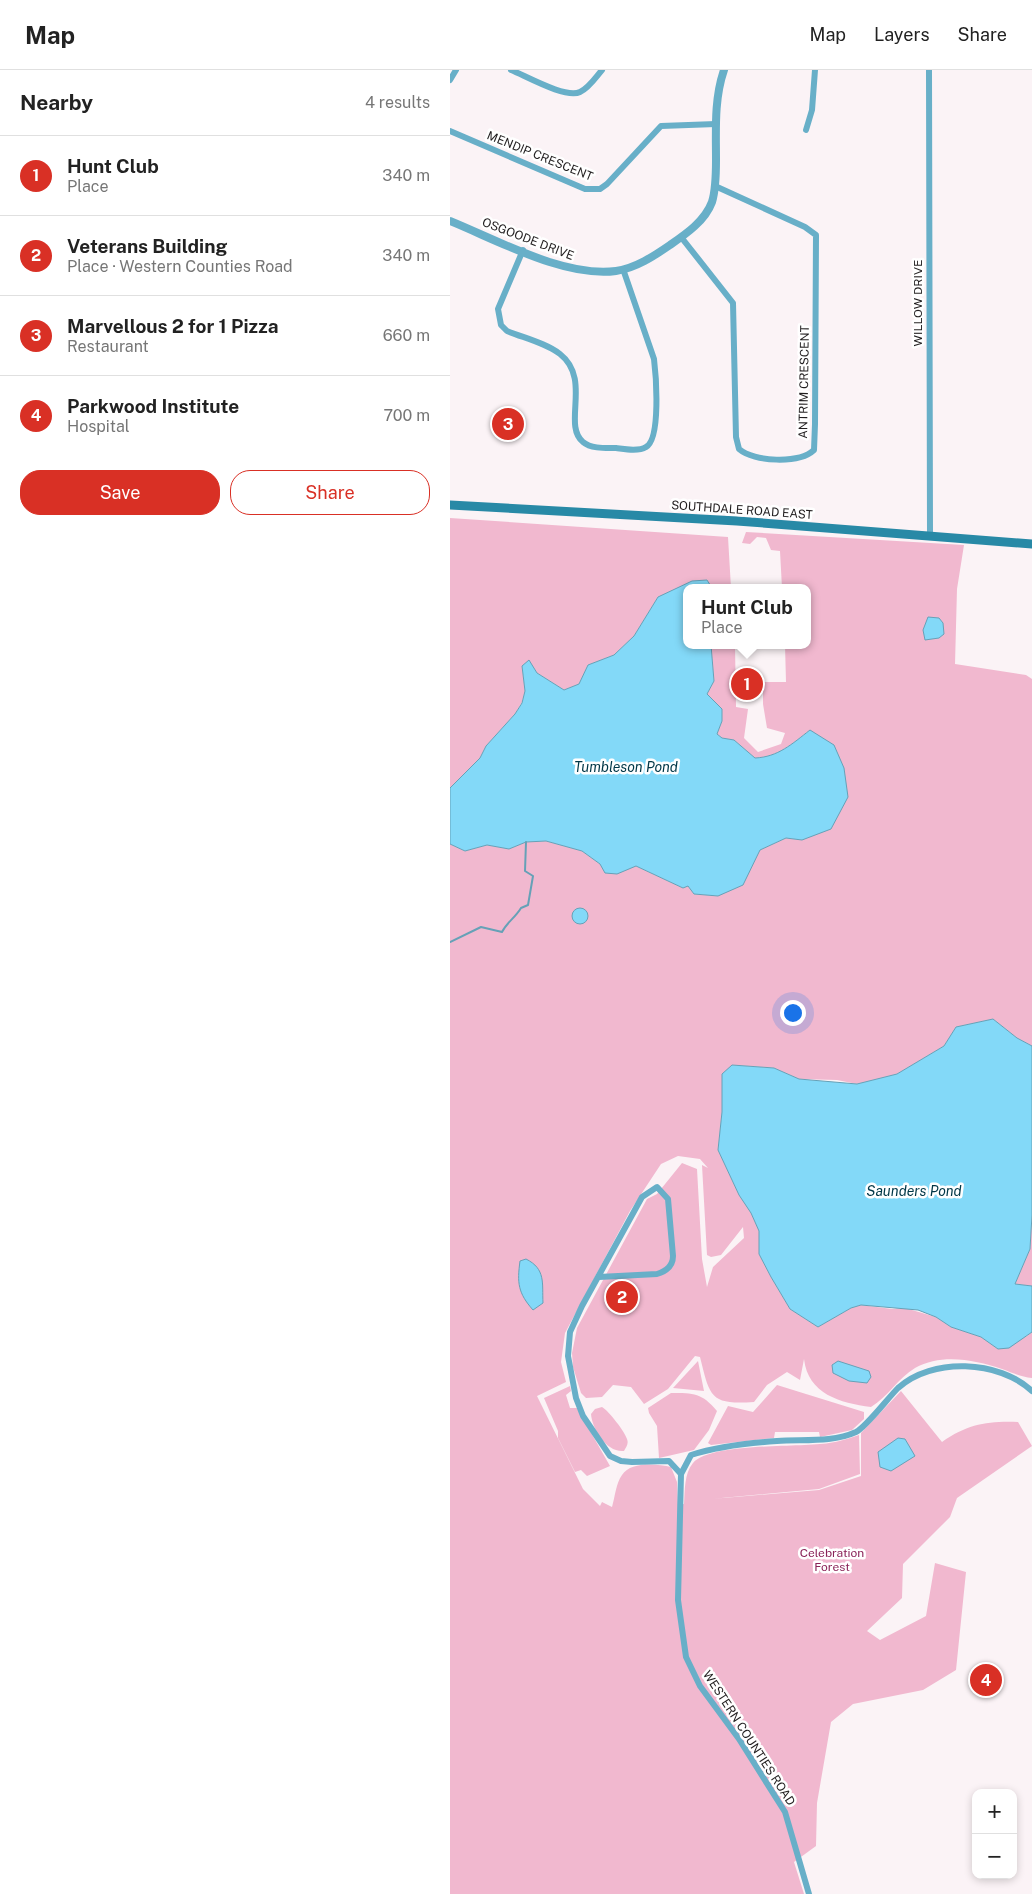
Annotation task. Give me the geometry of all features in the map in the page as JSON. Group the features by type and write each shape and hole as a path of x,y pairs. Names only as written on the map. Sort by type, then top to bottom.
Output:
{"main road":[{"name":"SOUTHDALE ROAD EAST","path":"450,505 737,521 1032,544"}],"street":[{"path":"450,80 456,70"},
{"path":"511,70 562,92 573,94 584,89 602,70"},
{"name":"OSGOODE DRIVE","path":"450,221 564,267 590,271 623,269 651,257 681,238 699,222 711,202 714,186 717,100 724,70"},
{"path":"806,130 812,110 815,70"},
{"name":"WILLOW DRIVE","path":"929,70 930,536"},
{"name":"MENDIP CRESCENT","path":"450,132 585,189 593,190 606,184 661,126 716,124"},
{"name":"ANTRIM CRESCENT","path":"681,238 733,303 735,316 736,438 739,449 752,457 798,460 807,457 814,450 816,235 805,227 714,186"},
{"path":"523,250 498,309 501,325 507,331 559,353 572,366 576,380 576,430 582,442 594,447 632,450 646,447 652,440 656,428 655,371 654,359 623,269"},
{"path":"599,1276 657,1274 666,1270 671,1265 673,1256 668,1199 658,1187 642,1197 582,1306 570,1332 569,1369 576,1398 583,1416 610,1456 621,1461 669,1461 681,1474 690,1455 710,1449 778,1441 824,1439 857,1431 900,1387 923,1371 936,1368 956,1365 992,1372 1019,1381 1032,1390"},
{"name":"WESTERN COUNTIES ROAD","path":"681,1474 678,1600 686,1657 700,1686 739,1739 785,1812 809,1894"}],"green space":[{"path":"450,518 728,537 731,584 710,584 707,580 695,584 683,584 683,588 658,597 634,636 614,655 588,665 579,684 564,690 537,673 529,661 522,666 525,691 522,702 515,714 486,746 480,758 450,788"},
{"name":"Celebration Forest","path":"746,532 964,545 957,589 955,664 1026,675 1032,679 1032,1046 1017,1038 993,1019 956,1027 944,1046 897,1074 857,1084 837,1080 799,1079 774,1068 732,1065 722,1112 718,1150 739,1195 751,1213 759,1231 759,1254 790,1309 818,1327 851,1308 861,1305 892,1309 905,1308 936,1317 951,1327 981,1337 998,1349 1032,1332 1032,1378 970,1361 947,1359 925,1363 915,1368 871,1407 848,1403 827,1395 812,1381 804,1359 800,1380 787,1372 767,1385 754,1402 739,1403 720,1400 714,1396 706,1381 700,1357 695,1356 668,1389 644,1404 631,1387 613,1385 602,1397 586,1398 581,1393 573,1367 572,1353 577,1328 647,1199 657,1194 682,1163 697,1169 702,1259 707,1287 713,1267 744,1238 743,1227 721,1255 711,1257 707,1255 702,1165 708,1168 700,1159 678,1156 661,1164 630,1211 565,1333 561,1362 566,1382 537,1396 583,1489 600,1506 602,1502 612,1507 620,1478 631,1467 659,1465 671,1467 677,1482 678,1505 684,1504 686,1477 690,1467 703,1456 737,1449 829,1443 859,1435 860,1474 819,1489 711,1499 819,1490 861,1476 861,1433 901,1391 942,1442 969,1427 987,1423 1018,1422 1032,1446 957,1498 950,1517 903,1564 902,1598 867,1631 880,1640 926,1616 935,1563 966,1572 956,1670 923,1690 853,1704 831,1722 817,1803 816,1846 794,1862 804,1894 450,1894 450,844 465,851 487,845 509,849 526,842 546,841 582,851 600,864 636,866 683,888 688,885 694,894 718,896 750,867 760,850 786,838 802,840 810,730 791,745 778,752 755,758 734,740 722,738 717,734 722,721 707,694 714,681 711,649 735,649 736,707 748,709 744,738 758,752 781,744 785,733 767,728 763,704 763,682 786,682 785,649 811,649 811,584 782,584 780,551 771,550 766,538 757,537 750,544 742,543"},
{"path":"1032,1215 1032,1286 1015,1284 1030,1249"},
{"path":"698,1361 704,1391 673,1388"},
{"path":"777,1385 864,1412 864,1419 852,1430 820,1437 819,1432 775,1432 774,1438 711,1445 708,1443 728,1406 753,1412"},
{"path":"570,1386 571,1391 566,1395 570,1408 577,1408 610,1466 587,1476 581,1470 575,1472 558,1438 558,1431 544,1398"},
{"path":"671,1393 697,1395 712,1405 717,1411 709,1430 694,1450 659,1458 657,1426 648,1408"},
{"path":"602,1407 626,1436 628,1442 624,1451 618,1451 606,1444 597,1433 591,1414 595,1409"}],"water":[{"name":"Tumbleson Pond","path":"707,580 710,584 686,584 692,581"},
{"name":"Tumbleson Pond","path":"683,585 683,649 711,649 714,681 707,694 722,709 722,721 717,734 722,738 734,740 755,758 778,752 791,745 810,730 834,745 844,768 848,797 831,829 802,840 786,838 760,850 743,885 718,896 694,894 688,886 683,888 636,866 617,874 605,873 600,864 582,851 546,841 526,842 509,849 487,845 465,851 450,844 450,788 480,758 486,746 515,714 522,703 525,691 522,666 529,660 537,673 564,690 579,684 588,665 614,655 634,636 658,597"},
{"path":"928,617 939,618 943,623 944,634 939,638 925,640 923,630"},
{"path":"577,908 583,908 588,913 586,922 577,924 572,919 572,913"},
{"name":"Saunders Pond","path":"993,1019 1017,1038 1032,1046 1032,1215 1030,1249 1015,1284 1032,1286 1032,1332 1009,1348 998,1349 981,1337 951,1327 936,1317 918,1310 861,1305 851,1308 818,1327 790,1309 771,1277 759,1254 759,1231 751,1213 739,1195 718,1150 722,1112 722,1074 732,1065 774,1068 799,1079 857,1084 897,1074 944,1046 956,1027"},
{"path":"526,1259 537,1267 542,1277 543,1303 533,1310 524,1298 519,1282 520,1261"},
{"path":"838,1361 869,1371 871,1377 867,1383 849,1381 833,1373 832,1365"},
{"path":"898,1438 905,1439 915,1456 891,1471 880,1467 878,1452"}],"waterway":[{"path":"450,942 481,927 502,932 521,908 528,905 533,876 525,871 526,842"}],"place":[{"name":"Marvellous 2 for 1 Pizza","path":"508,424"},
{"name":"Hunt Club","path":"747,684"},
{"name":"Veterans Building","path":"622,1297"},
{"name":"Parkwood Institute","path":"986,1680"}]}
